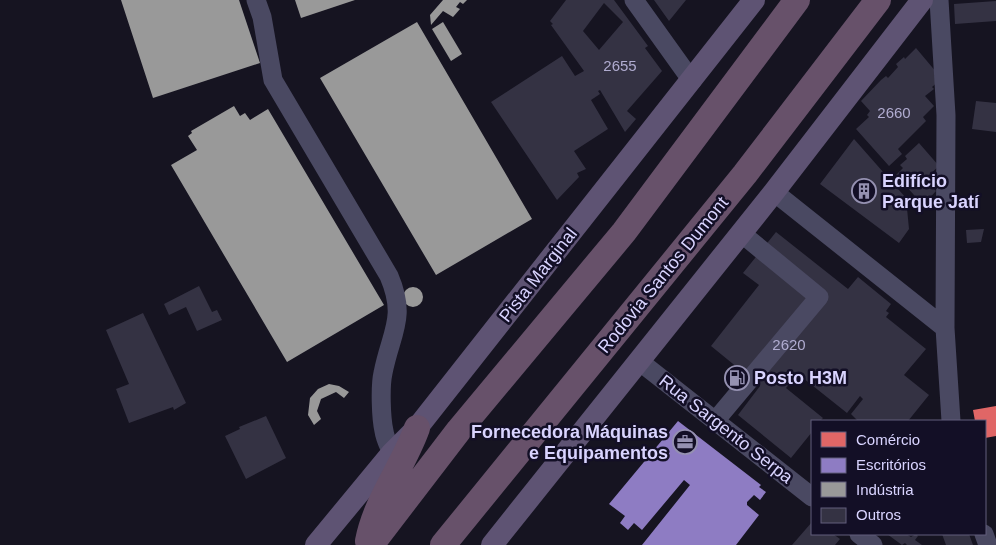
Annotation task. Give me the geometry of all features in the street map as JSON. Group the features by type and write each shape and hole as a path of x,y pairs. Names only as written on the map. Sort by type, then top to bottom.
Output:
{"highway":[{"path":"371,545 460,430 624,232 798,0"},
{"name":"Rodovia Santos Dumont","path":"443,545 745,174 878,0"},
{"path":"367,545 378,505 405,458 417,428"}],"main road":[{"name":"Pista Marginal","path":"316,545 392,453 417,428 754,0"},
{"path":"492,545 774,192 922,0"}],"street":[{"path":"256,0 262,18 273,80 388,276 396,294 399,312 394,338 383,374 384,431 392,453"},
{"path":"634,0 692,81"},
{"path":"939,0 946,115 945,328 951,420"},
{"path":"774,192 945,328"},
{"path":"715,421 818,297 741,233"},
{"name":"Rua Sargento Serpa","path":"639,361 811,496"},
{"path":"859,535 873,545"}],"building: Comércio":[{"path":"996,406 996,436 986,438 986,420 975,420 973,410"}],"building: Escritórios":[{"path":"678,421 761,485 759,487 766,492 760,500 754,495 747,502 747,505 759,515 736,545 642,545 690,485 684,480 642,530 634,523 628,530 620,523 625,516 609,504"}],"building: Indústria":[{"path":"121,0 239,0 260,63 153,98"},
{"path":"295,0 355,0 301,18"},
{"path":"443,0 467,0 463,4 460,2 456,7 460,9 453,17 443,11 431,25 430,15"},
{"path":"417,22 532,219 436,275 320,78"},
{"path":"443,22 462,54 451,61 432,29"},
{"path":"234,106 240,116 245,113 250,120 268,109 384,305 287,362 171,165 197,150 188,136 192,133 191,131"},
{"path":"413,287 420,290 423,297 420,304 413,307 406,304 403,297 406,290"},
{"path":"329,384 339,386 349,392 344,398 336,392 321,399 317,411 321,419 314,425 308,415 310,398 318,389"}],"building: Outros":[{"path":"566,0 614,0 648,46 645,48 662,71 627,111 636,119 625,132 600,90 598,91 600,94 591,100 608,129 574,151 586,169 577,173 579,177 557,200 491,102 562,56 575,76 584,71 550,21","holes":["604,3 623,22 599,50 583,31"]},
{"path":"654,0 686,0 669,21"},
{"path":"996,1 996,21 955,24 954,4"},
{"path":"916,48 937,73 934,75 939,81 932,87 934,89 925,96 934,106 923,117 926,121 898,149 902,154 889,166 856,129 869,117 867,115 870,111 861,101 881,80 886,76 888,78 898,67 896,64 904,57 905,59"},
{"path":"976,101 996,103 996,132 972,129"},
{"name":"Edifício Parque Jatí","path":"854,139 906,198 909,229 899,243 820,184"},
{"path":"919,143 939,166 928,176 933,181 931,183 923,177 936,191 923,205 896,175 903,168 900,165 907,159 905,156"},
{"path":"984,229 981,242 967,243 966,230"},
{"path":"776,232 848,289 858,277 891,304 886,311 889,313 886,317 926,349 904,375 929,395 909,420 857,420 851,414 863,399 860,396 847,413 798,374 786,388 823,418 821,420 811,420 811,433 791,458 738,415 760,386 711,346 759,285 743,273"},
{"path":"199,286 212,312 217,310 222,320 197,331 186,307 169,315 164,304"},
{"path":"143,313 186,403 174,410 173,407 129,423 116,389 129,384 106,330"},
{"path":"266,416 286,458 246,479 225,436 240,429 239,427"},
{"path":"811,523 811,535 834,535 840,539 835,545 792,545"},
{"path":"888,535 908,535 911,537 917,535 915,540 922,545 907,545 905,543 902,545"},
{"path":"942,535 969,535 973,545 946,545"}],"place":[{"name":"Edifício Parque Jatí","path":"864,191"},
{"name":"Posto H3M","path":"737,378"},
{"name":"Fornecedora Máquinas e Equipamentos","path":"685,442"}]}
